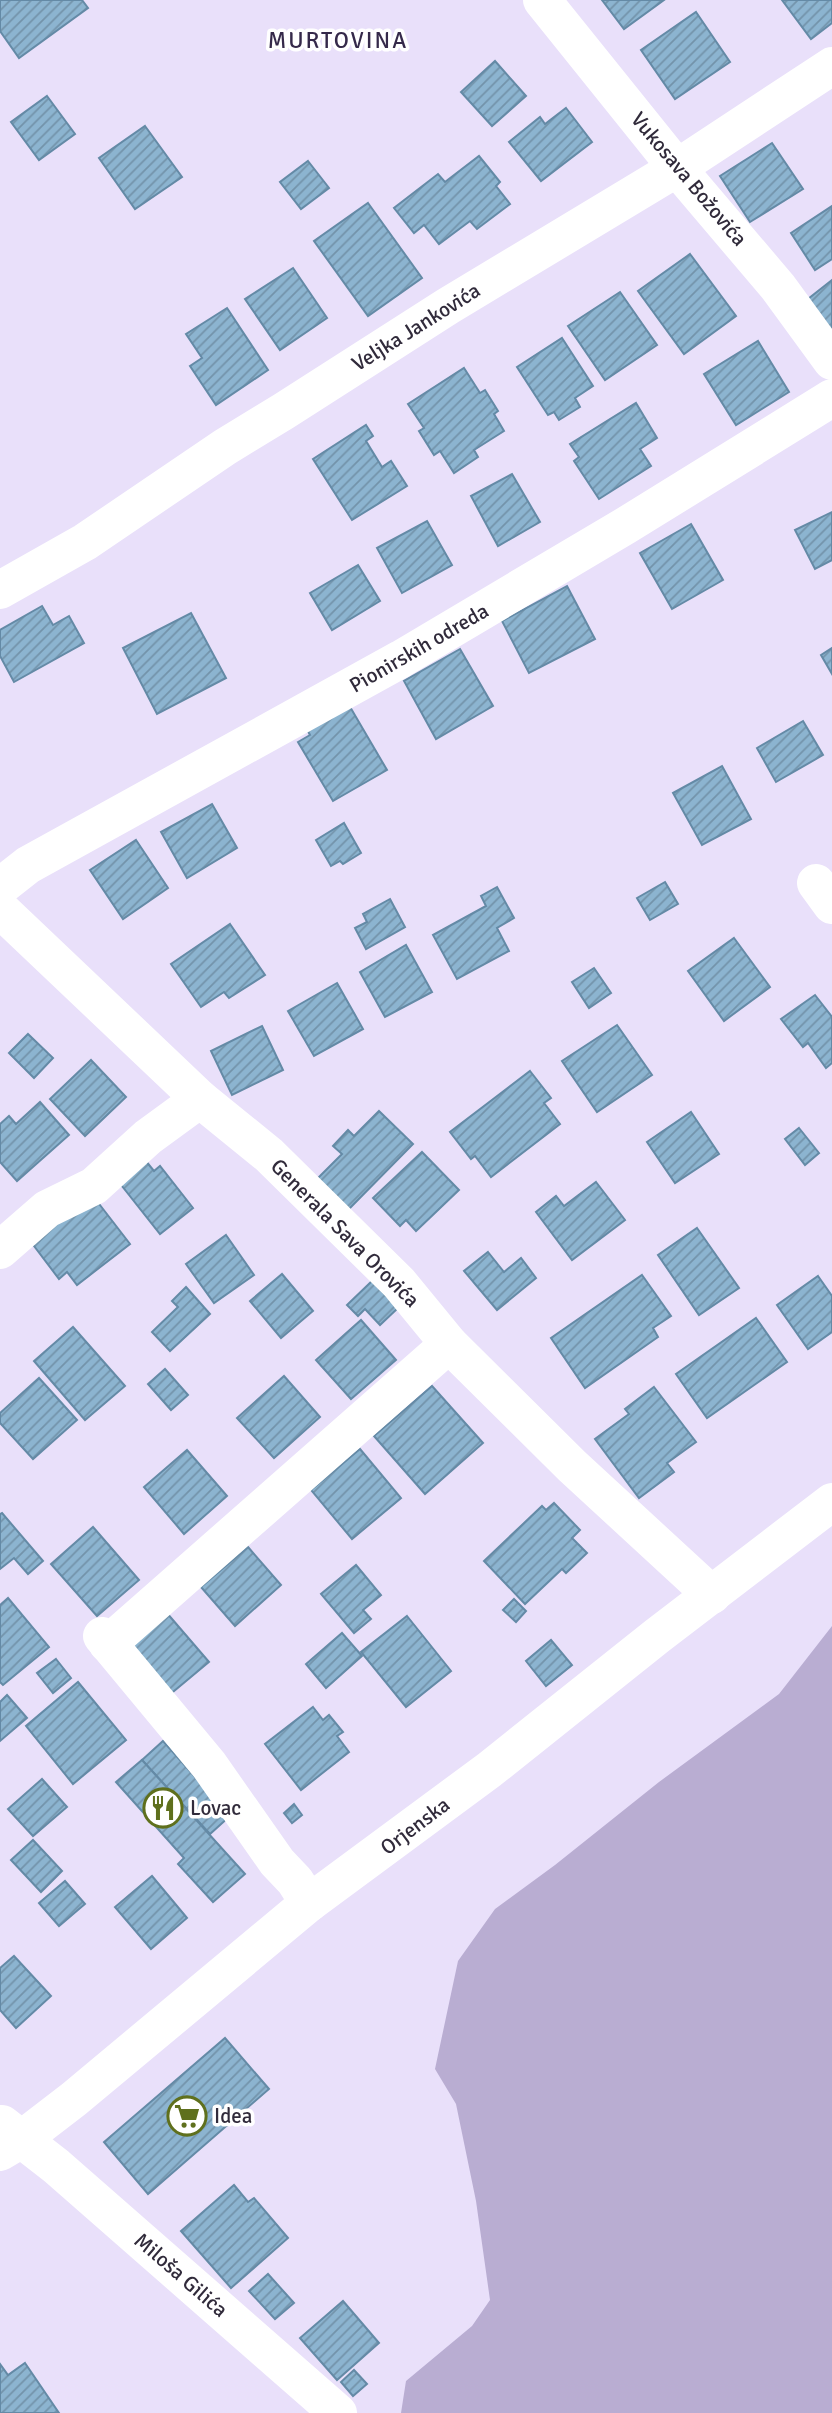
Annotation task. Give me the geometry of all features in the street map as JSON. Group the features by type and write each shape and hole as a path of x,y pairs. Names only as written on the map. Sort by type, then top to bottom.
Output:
{"street":[{"name":"Vukosava Božovića","path":"542,0 677,168 778,287 832,361"},
{"name":"Veljka Jankovića","path":"0,590 85,542 225,447 448,306 677,168 832,65"},
{"name":"Pionirskih odreda","path":"0,887 28,865 401,659 625,526 832,398"},
{"name":"Generala Sava Orovića","path":"0,909 200,1099 269,1155 399,1283 449,1344 572,1466 712,1595"},
{"path":"0,1250 47,1209 94,1186 148,1137 200,1099"},
{"path":"310,1903 295,1881 277,1862 209,1765 105,1640 449,1344"},
{"name":"Orjenska","path":"7,2138 74,2099 310,1903 489,1770 832,1502"},
{"name":"Miloša Gilića","path":"7,2138 56,2166 338,2413"}],"shaded area":[{"path":"832,1626 832,2413 401,2413 406,2381 472,2326 490,2300 476,2201 456,2104 435,2069 458,1961 495,1909 659,1782 779,1694"}],"building":[{"path":"0,0 82,0 88,8 19,58 0,31"},
{"path":"602,0 664,0 624,29"},
{"path":"782,0 832,0 832,23 811,39"},
{"path":"696,12 730,62 675,99 641,50"},
{"path":"495,61 526,96 492,126 461,92"},
{"path":"47,96 75,134 39,160 11,122"},
{"path":"566,108 592,142 541,181 509,142 540,117 545,124"},
{"path":"145,126 182,177 135,209 99,158"},
{"path":"772,143 803,189 750,222 720,176"},
{"path":"479,156 500,182 496,186 510,204 477,229 470,221 439,244 424,225 414,233 394,208 438,174 445,182"},
{"path":"308,161 329,188 301,209 280,182"},
{"path":"368,203 422,278 368,316 314,241"},
{"path":"832,206 832,259 815,270 791,233"},
{"path":"690,254 736,316 684,354 638,291"},
{"path":"293,268 327,318 280,350 245,299"},
{"path":"832,280 832,331 808,299"},
{"path":"620,292 657,345 605,380 568,326"},
{"path":"227,308 268,370 216,405 190,366 202,358 186,334"},
{"path":"562,338 593,386 575,398 580,407 559,420 554,412 548,415 517,367"},
{"path":"758,341 789,392 736,425 704,374"},
{"path":"464,368 480,393 485,390 498,411 494,414 504,431 474,450 478,457 454,473 440,451 434,455 419,431 424,428 408,404"},
{"path":"636,403 657,438 640,449 651,466 599,499 574,461 579,457 570,444"},
{"path":"366,425 373,436 366,441 382,467 391,461 407,486 352,520 313,459"},
{"path":"512,474 540,522 498,546 471,496"},
{"path":"832,512 832,560 815,569 795,530"},
{"path":"427,521 452,565 402,593 377,548"},
{"path":"691,524 723,580 672,609 640,553"},
{"path":"358,565 380,601 332,630 310,593"},
{"path":"567,586 595,639 529,673 502,621"},
{"path":"42,606 53,625 69,616 84,643 14,682 0,656 0,630"},
{"path":"191,613 226,678 157,714 123,648"},
{"path":"832,648 832,674 821,655"},
{"path":"460,649 493,706 436,739 404,681"},
{"path":"346,700 387,770 333,801 298,742 310,735 304,724"},
{"path":"803,721 823,755 776,782 757,748"},
{"path":"722,766 751,819 702,845 673,793"},
{"path":"212,804 237,848 187,878 161,832"},
{"path":"344,823 361,853 343,864 340,861 331,866 316,840"},
{"path":"136,840 168,888 123,919 90,870"},
{"path":"665,882 678,904 650,920 637,898"},
{"path":"497,887 514,918 497,928 509,951 457,979 433,935 486,906 481,896"},
{"path":"390,899 405,927 366,949 355,928 367,922 363,914"},
{"path":"230,924 265,975 229,998 224,992 201,1007 171,964"},
{"path":"734,938 770,987 724,1021 688,971"},
{"path":"406,945 432,992 385,1017 360,972"},
{"path":"594,968 611,993 589,1008 572,982"},
{"path":"337,983 363,1029 314,1056 288,1011"},
{"path":"815,995 832,1017 832,1063 826,1068 808,1043 803,1047 781,1019"},
{"path":"617,1025 652,1075 597,1112 562,1061"},
{"path":"262,1026 283,1070 232,1095 211,1051"},
{"path":"28,1034 53,1058 34,1078 9,1053"},
{"path":"91,1060 126,1097 85,1136 50,1099"},
{"path":"530,1071 551,1098 544,1103 560,1124 491,1177 475,1156 471,1159 450,1132"},
{"path":"40,1102 69,1135 17,1181 0,1162 0,1124 9,1116 16,1124"},
{"path":"379,1111 413,1144 345,1213 314,1182 342,1154 333,1146 348,1130 354,1136"},
{"path":"691,1112 719,1154 675,1183 647,1142"},
{"path":"799,1128 819,1153 805,1165 785,1139"},
{"path":"422,1152 459,1190 416,1231 406,1220 400,1226 373,1198"},
{"path":"145,1160 154,1171 160,1166 193,1208 160,1234 118,1181"},
{"path":"596,1182 625,1220 572,1260 536,1212 556,1196 564,1206"},
{"path":"93,1196 130,1244 77,1285 67,1272 59,1279 31,1242"},
{"path":"697,1228 739,1288 699,1315 658,1255"},
{"path":"226,1235 254,1275 214,1303 186,1264"},
{"path":"488,1252 504,1272 521,1258 536,1278 497,1310 464,1271"},
{"path":"282,1274 313,1311 281,1338 250,1301"},
{"path":"642,1275 671,1316 653,1328 658,1337 585,1388 551,1338"},
{"path":"818,1276 832,1296 832,1332 808,1349 777,1305"},
{"path":"372,1281 398,1308 380,1325 365,1309 358,1316 347,1305"},
{"path":"186,1287 210,1314 170,1351 152,1332 178,1307 172,1301"},
{"path":"756,1318 787,1362 707,1418 676,1374"},
{"path":"361,1320 396,1360 351,1399 316,1360"},
{"path":"73,1327 125,1386 85,1420 34,1361"},
{"path":"165,1369 188,1395 171,1410 148,1384"},
{"path":"284,1376 320,1417 274,1458 237,1418"},
{"path":"39,1378 77,1420 33,1459 0,1423 0,1413"},
{"path":"432,1386 483,1443 425,1494 374,1436"},
{"path":"654,1387 696,1442 667,1463 674,1472 639,1498 595,1439 629,1414 625,1409"},
{"path":"360,1449 401,1498 352,1539 311,1490"},
{"path":"187,1450 227,1496 184,1534 144,1487"},
{"path":"554,1503 580,1530 572,1538 587,1553 566,1573 562,1569 525,1604 484,1561 542,1506 546,1510"},
{"path":"2,1513 43,1561 28,1574 14,1558 0,1569"},
{"path":"93,1527 139,1580 97,1616 51,1564"},
{"path":"248,1547 281,1585 235,1626 201,1587"},
{"path":"356,1565 381,1595 363,1610 371,1619 354,1633 321,1594"},
{"path":"8,1598 49,1647 3,1685 0,1682 0,1605"},
{"path":"514,1599 526,1611 516,1622 503,1610"},
{"path":"166,1612 209,1662 168,1696 126,1646"},
{"path":"407,1616 451,1671 406,1707 361,1652"},
{"path":"342,1633 362,1656 326,1688 306,1664"},
{"path":"551,1640 572,1665 546,1686 526,1661"},
{"path":"56,1659 71,1678 53,1693 37,1673"},
{"path":"78,1682 126,1740 73,1784 26,1726"},
{"path":"7,1695 27,1718 0,1741 0,1702"},
{"path":"313,1707 323,1720 329,1715 343,1732 337,1736 349,1752 301,1790 265,1744"},
{"path":"163,1741 230,1816 210,1834 142,1760"},
{"name":"Lovac","path":"142,1760 245,1874 213,1902 178,1864 184,1858 116,1782"},
{"path":"42,1779 67,1807 33,1836 8,1809"},
{"path":"294,1804 302,1815 292,1823 284,1813"},
{"path":"33,1840 62,1871 41,1892 11,1860"},
{"path":"152,1876 187,1918 151,1949 115,1907"},
{"path":"65,1881 85,1904 59,1926 39,1903"},
{"path":"14,1956 51,1996 16,2028 0,2010 0,1968"},
{"name":"Idea","path":"225,2038 269,2089 148,2194 104,2142"},
{"path":"234,2185 248,2202 254,2198 288,2238 231,2288 181,2231"},
{"path":"268,2274 294,2303 275,2319 249,2291"},
{"path":"343,2301 379,2343 337,2380 300,2338"},
{"path":"25,2363 59,2413 0,2413 0,2364 8,2375"},
{"path":"354,2370 367,2384 353,2396 341,2382"}],"place":[{"name":"Lovac","path":"163,1808"},
{"name":"Idea","path":"187,2116"}],"district":[{"name":"MURTOVINA","path":"338,40"}]}
